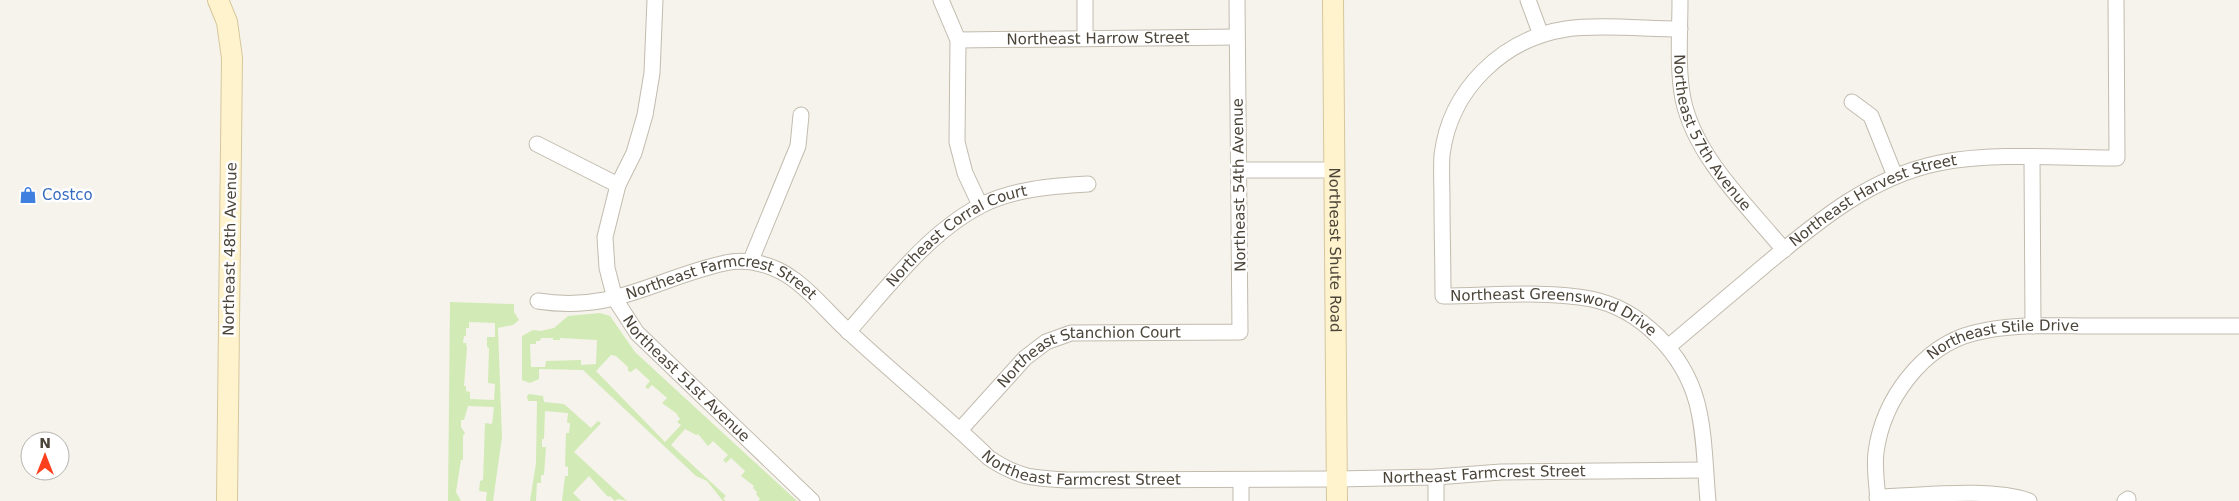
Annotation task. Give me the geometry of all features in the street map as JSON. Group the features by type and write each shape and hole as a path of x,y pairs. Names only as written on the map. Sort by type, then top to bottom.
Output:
{"main road":[{"name":"Northeast 48th Avenue","path":"218,0 227,22 232,58 227,501"},
{"name":"Northeast Shute Road","path":"1333,0 1337,501"}],"street":[{"name":"Northeast 51st Avenue","path":"655,0 652,73 645,115 634,152 618,185 605,237 607,268 615,299 637,334 812,501"},
{"path":"941,0 958,40 957,142 965,173 980,205"},
{"path":"1085,0 1085,38"},
{"name":"Northeast 54th Avenue","path":"1237,0 1240,332"},
{"path":"1528,0 1541,35"},
{"name":"Northeast 57th Avenue","path":"1680,0 1683,99 1701,146 1704,153 1784,250"},
{"name":"Northeast Harvest Street","path":"1668,346 1824,216 1864,191 1895,176 1939,163 1975,159 2117,158 2116,0"},
{"name":"Northeast Greensword Drive","path":"1680,29 1567,29 1541,35 1516,46 1492,62 1466,89 1455,110 1442,155 1443,296 1561,296 1592,299 1621,310 1644,324 1668,346 1686,375 1696,402 1708,501"},
{"name":"Northeast Harrow Street","path":"958,40 1237,37"},
{"path":"1852,102 1871,116 1895,176"},
{"path":"751,260 798,146 801,115"},
{"path":"537,144 618,185"},
{"path":"2032,158 2033,326"},
{"path":"1239,170 1334,170"},
{"name":"Northeast Corral Court","path":"848,332 918,253 980,205 1027,190 1088,184"},
{"name":"Northeast Farmcrest Street","path":"538,301 563,305 615,299 708,268 751,260 793,278 848,332 960,430 989,458 1009,471 1028,477 1241,480 1436,477 1501,472 1705,470"},
{"name":"Northeast Stile Drive","path":"1877,499 1876,453 1882,426 1907,379 1926,359 1947,344 1973,333 1998,328 2033,326 2239,326"},
{"name":"Northeast Stanchion Court","path":"960,430 1025,358 1046,342 1071,333 1240,332"},
{"path":"1436,477 1436,501"},
{"path":"1241,480 1241,501"},
{"path":"1877,499 1991,494 2015,496 2029,501"}],"green space":[{"path":"450,302 514,304 514,312 519,320 513,325 498,328 502,437 493,501 486,501 487,492 479,491 480,481 483,480 485,423 492,424 494,407 468,406 464,420 461,420 461,427 465,433 463,436 463,460 461,460 456,492 461,501 448,501","holes":["469,322 495,323 495,337 487,337 487,347 489,348 488,383 495,384 494,400 470,399 470,392 466,391 466,386 464,386 467,348 466,343 463,343 464,336 466,336 466,328 469,328"]},
{"path":"600,313 610,316 635,352 797,501 758,501 760,499 753,488 754,486 741,476 745,471 731,458 726,463 723,460 728,455 713,441 708,446 698,434 696,435 685,429 671,445 726,496 723,499 726,501 723,501 707,481 696,476 583,370 539,369 539,379 530,383 522,380 522,336 533,330 540,331 554,328 568,316","holes":["541,338 553,338 553,340 560,340 560,338 597,340 596,364 581,365 581,360 546,361 545,367 531,367 530,344 536,344 536,341 540,341","611,355 616,356 628,367 628,371 631,372 636,368 650,381 645,387 648,389 652,385 667,398 662,403 676,413 680,419 677,422 681,425 665,442 596,371"]},
{"path":"529,394 543,396 544,402 564,404 591,428 598,421 601,423 574,452 627,501 618,499 615,501 610,496 608,497 589,476 573,493 581,501 562,501 565,476 568,476 568,467 565,466 566,433 569,433 570,423 567,423 568,413 545,411 544,439 542,439 542,447 546,447 544,475 541,475 541,483 537,483 536,501 530,501 536,463 537,401 528,401 527,396"}],"place":[{"name":"Costco","path":"28,195"}]}
